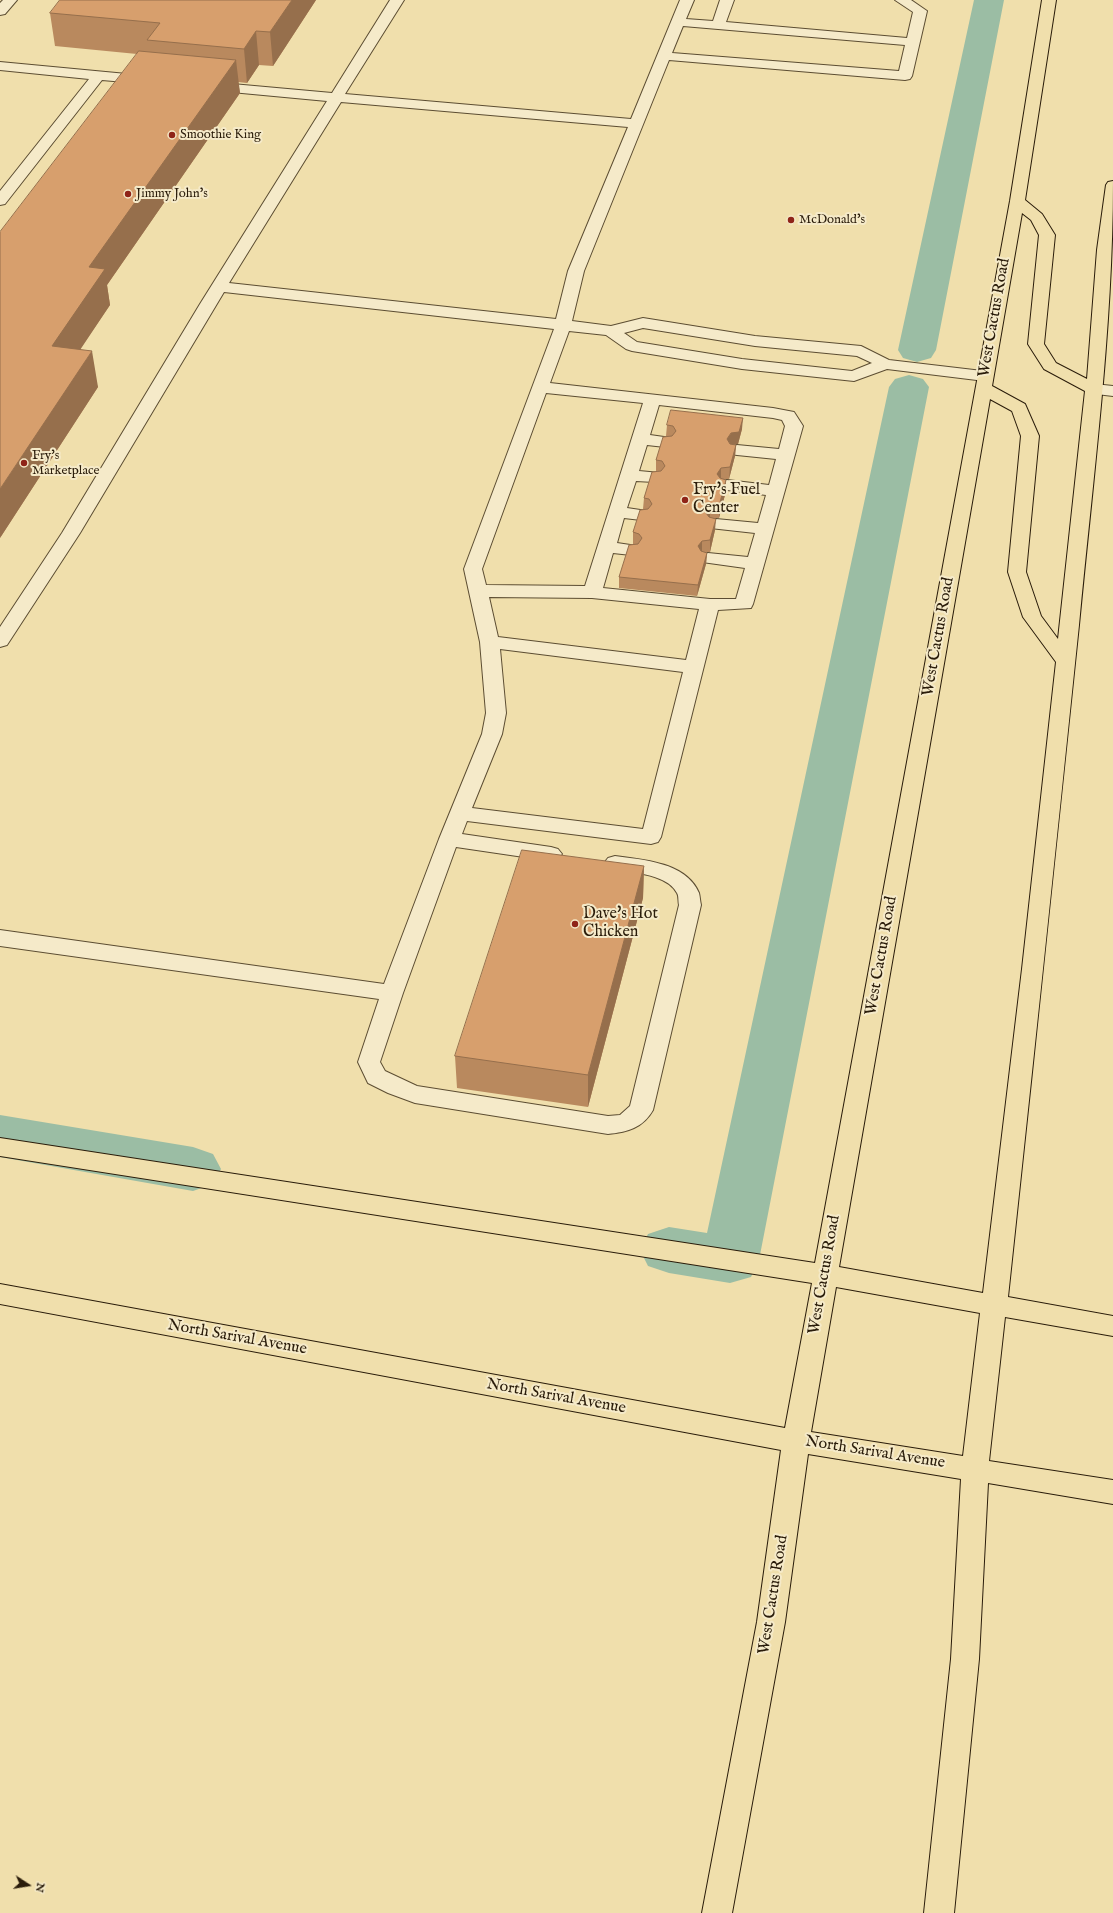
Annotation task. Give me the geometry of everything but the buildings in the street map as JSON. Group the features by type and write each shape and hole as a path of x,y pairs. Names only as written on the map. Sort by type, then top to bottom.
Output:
{"main road":[{"name":"West Cactus Road","path":"717,1913 771,1622 796,1441 1017,201 1049,0"},
{"path":"939,1913 964,1658 975,1469 995,1305 1066,662 1112,196"},
{"path":"1017,201 1037,217 1047,235 1036,344 1050,366 1094,389"},
{"path":"984,382 1019,408 1030,436 1017,572 1032,617 1066,662"},
{"path":"0,1147 826,1275 1113,1326"},
{"name":"North Sarival Avenue","path":"0,1294 796,1441 1113,1492"}],"lane":[{"path":"0,11 10,0"},
{"path":"0,641 38,587 61,550 220,287 397,0"},
{"path":"595,860 648,868 674,877 688,893 690,905 641,1110 626,1123 608,1125 415,1094 396,1088 376,1077 369,1062 392,993 449,839 492,734 496,713 490,642 473,569 563,325 576,271 687,0"},
{"path":"718,25 727,0"},
{"path":"664,56 905,76 920,10 902,0"},
{"path":"678,22 912,42"},
{"path":"0,66 163,81"},
{"path":"0,201 100,75"},
{"path":"194,84 637,124"},
{"path":"220,287 611,331 643,323 755,341 861,351 885,364 984,382"},
{"path":"611,331 632,346 742,364 854,376 885,364"},
{"path":"478,591 592,592 710,605 744,604 794,426 788,416 541,386"},
{"path":"1094,389 1113,391"},
{"path":"592,592 616,512 653,399"},
{"path":"640,438 665,442"},
{"path":"737,450 786,455"},
{"path":"628,475 654,477"},
{"path":"728,485 776,491"},
{"path":"616,512 641,515"},
{"path":"716,524 765,529"},
{"path":"605,547 631,550"},
{"path":"708,558 756,564"},
{"path":"460,813 651,837 710,605"},
{"path":"490,642 694,668"},
{"path":"449,839 572,857"},
{"path":"0,938 392,993"}],"waterway":[{"path":"917,350 989,0"},
{"path":"669,1250 730,1260 909,387"},
{"path":"0,1136 193,1169"}],"place":[{"name":"Smoothie King","path":"172,135"},
{"name":"Jimmy John's","path":"128,194"},
{"name":"McDonald's","path":"791,220"},
{"name":"Fry's Marketplace","path":"24,463"},
{"name":"Fry's Fuel Center","path":"685,500"},
{"name":"Dave's Hot Chicken","path":"575,924"}]}
